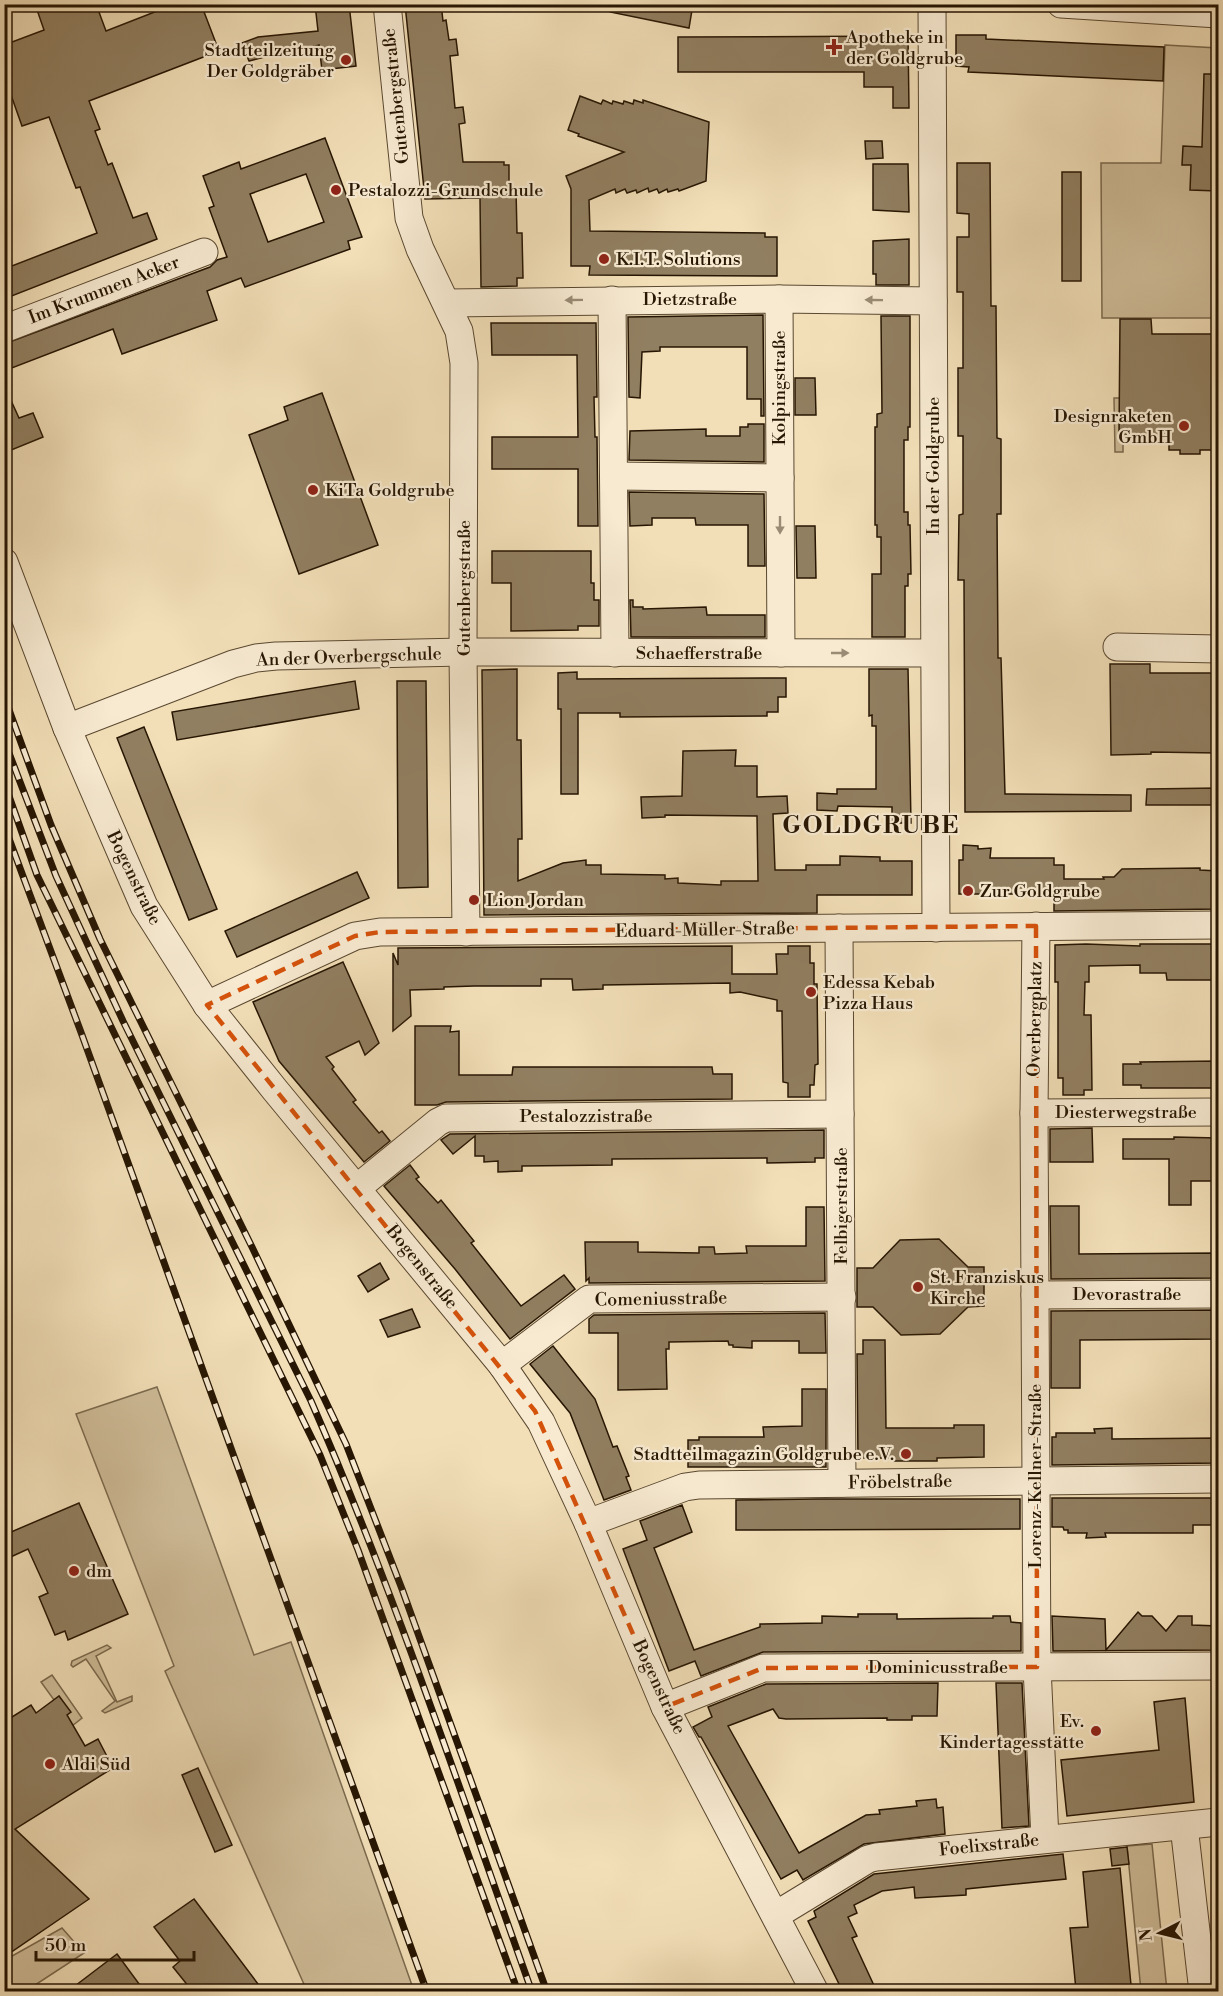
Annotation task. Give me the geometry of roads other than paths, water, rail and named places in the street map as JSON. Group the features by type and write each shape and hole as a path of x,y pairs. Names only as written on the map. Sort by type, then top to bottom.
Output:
{"street":[{"name":"Gutenbergstraße","path":"387,4 409,218 420,249 459,331 464,363 463,652 466,932"},
{"name":"In der Goldgrube","path":"932,4 936,928"},
{"path":"1061,4 1218,14"},
{"name":"Im Krummen Acker","path":"4,329 204,252"},
{"name":"Dietzstraße","path":"447,303 779,299 933,301"},
{"name":"Kolpingstraße","path":"779,299 781,653"},
{"path":"612,300 615,653"},
{"path":"614,476 780,478"},
{"name":"Bogenstraße","path":"4,562 67,728 144,906 207,1005 502,1365 541,1422 588,1523 665,1707 815,1992"},
{"path":"1117,647 1218,649"},
{"name":"Schaefferstraße","path":"463,652 934,653"},
{"name":"An der Overbergschule","path":"67,728 233,664 256,658 463,652"},
{"name":"Overbergplatz","path":"1034,1113 1036,926"},
{"name":"Eduard-Müller-Straße","path":"207,1005 355,936 380,932 1218,926"},
{"name":"Felbigerstraße","path":"839,928 842,1483"},
{"name":"Diesterwegstraße","path":"1034,1113 1218,1112"},
{"name":"Lorenz-Kellner-Straße","path":"1034,1113 1037,1667 1045,1839"},
{"name":"Pestalozzistraße","path":"357,1188 438,1122 446,1118 840,1114"},
{"name":"Devorastraße","path":"1035,1294 1218,1294"},
{"name":"Comeniusstraße","path":"502,1365 589,1299 842,1297"},
{"name":"Fröbelstraße","path":"588,1523 685,1487 1218,1479"},
{"name":"Dominicusstraße","path":"665,1707 763,1668 1218,1666"},
{"name":"Foelixstraße","path":"776,1915 868,1859 1218,1822"},
{"path":"1184,1826 1203,1992"}],"railway":[{"path":"4,696 51,825 100,939 346,1444 402,1589 547,1992"},
{"path":"4,740 56,876 123,1021 311,1401 342,1473 399,1620 532,1992"},
{"path":"4,782 37,875 320,1455 358,1550 518,1992"},
{"path":"4,825 427,1992"}],"place":[{"name":"Apotheke in der Goldgrube","path":"834,47"},
{"name":"Stadtteilzeitung Der Goldgräber","path":"346,60"},
{"name":"Pestalozzi-Grundschule","path":"336,190"},
{"name":"K.I.T. Solutions","path":"604,259"},
{"name":"Designraketen GmbH","path":"1184,426"},
{"name":"KiTa Goldgrube","path":"313,490"},
{"name":"Zur Goldgrube","path":"968,891"},
{"name":"Lion Jordan","path":"474,900"},
{"name":"Edessa Kebab Pizza Haus","path":"811,992"},
{"name":"St. Franziskus Kirche","path":"918,1287"},
{"name":"Stadtteilmagazin Goldgrube e.V.","path":"906,1454"},
{"name":"dm","path":"74,1571"},
{"name":"Ev. Kindertagesstätte","path":"1096,1731"},
{"name":"Aldi Süd","path":"50,1764"}],"district":[{"name":"GOLDGRUBE","path":"871,826"}]}
